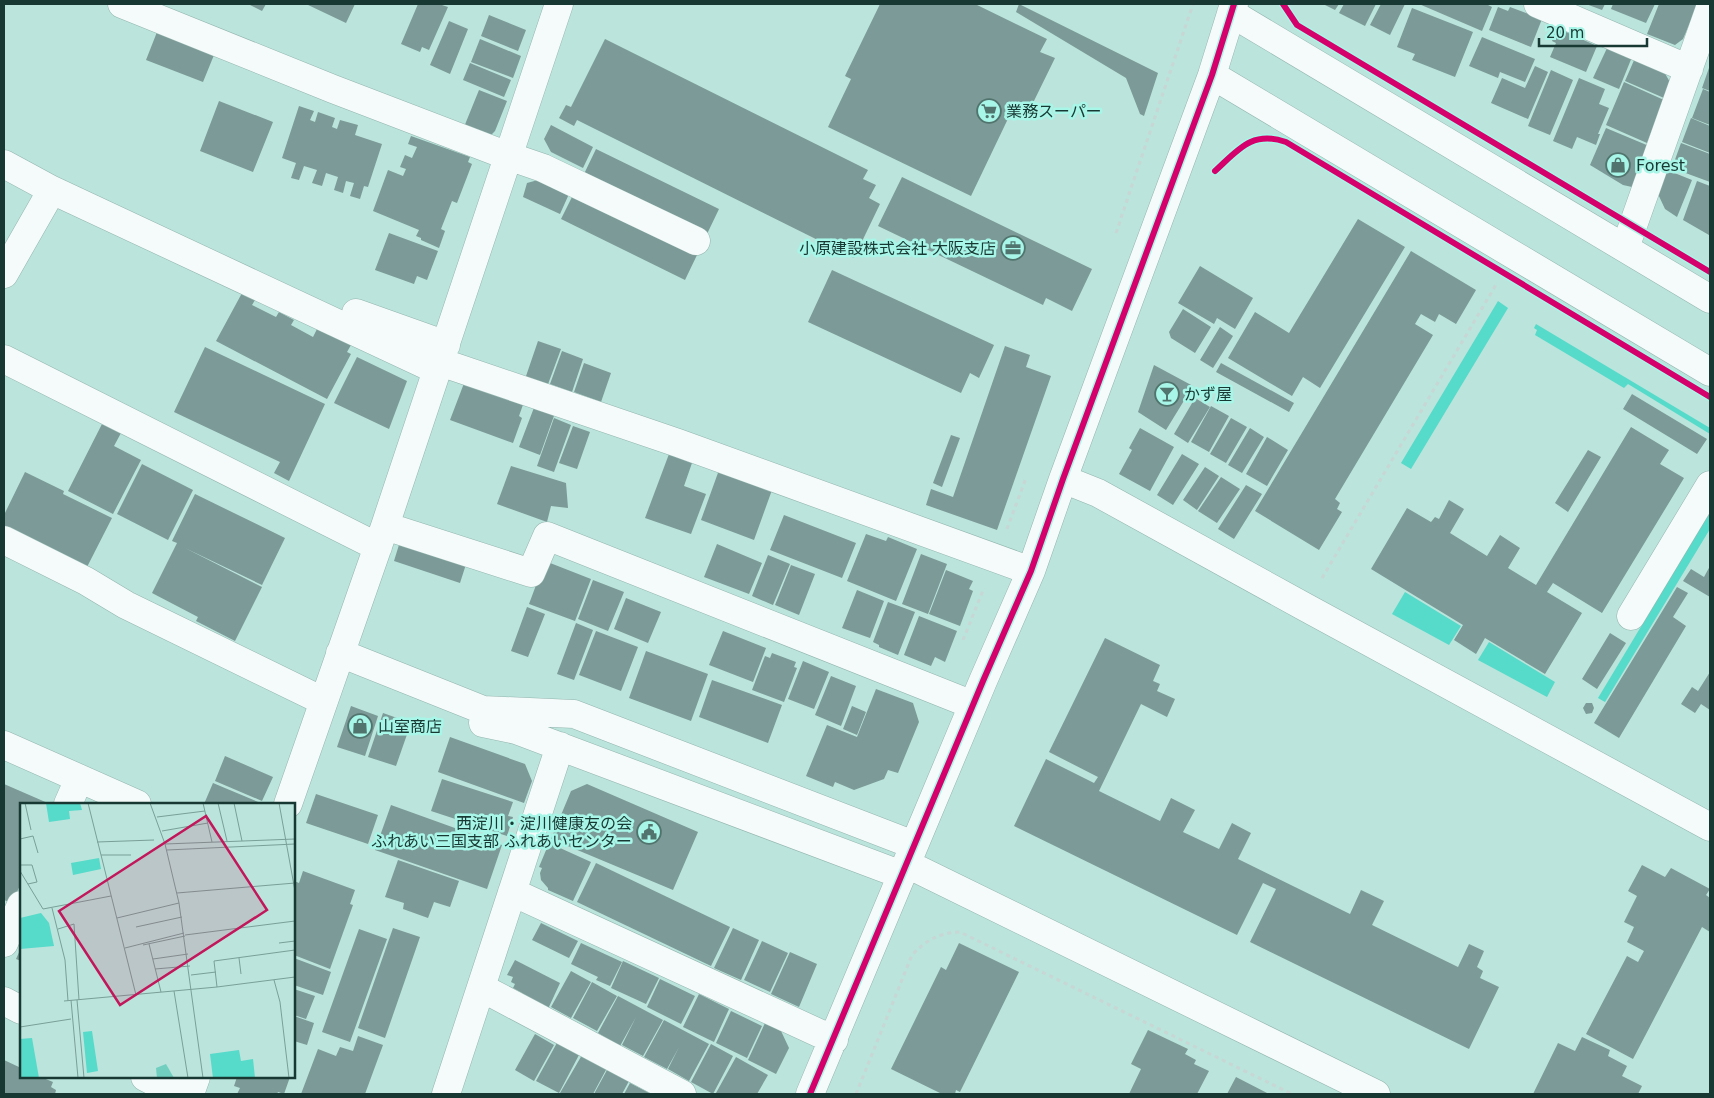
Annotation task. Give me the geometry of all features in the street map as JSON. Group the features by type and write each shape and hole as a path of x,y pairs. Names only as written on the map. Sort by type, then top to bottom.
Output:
{"street":[{"path":"122,4 324,86 543,168 696,240"},
{"path":"288,803 381,536 560,4"},
{"path":"1538,4 1689,69"},
{"path":"810,1094 1031,570 1212,75 1233,8 1710,299"},
{"path":"1625,248 1710,8"},
{"path":"1212,75 1710,372"},
{"path":"4,164 52,190 441,359 1031,570"},
{"path":"4,274 52,190"},
{"path":"356,313 441,359"},
{"path":"4,359 381,536 531,573 547,536 973,705"},
{"path":"1063,479 1098,493 1710,827"},
{"path":"1631,616 1710,486"},
{"path":"4,540 86,581 126,606 323,701"},
{"path":"338,659 474,721 516,730 908,861"},
{"path":"338,659 483,710 574,714 908,861 1376,1094"},
{"path":"4,745 135,803"},
{"path":"446,1094 560,746"},
{"path":"68,803 79,779"},
{"path":"512,892 834,1040"},
{"path":"4,943 20,907"},
{"path":"482,988 682,1094"},
{"path":"4,1001 20,1009"},
{"path":"147,1078 178,1094"},
{"path":"190,1094 196,1078"}],"path":[{"path":"1116,235 1193,4"},
{"path":"1305,607 1514,254"},
{"path":"962,641 1027,475"},
{"path":"856,1094 912,956 921,945 933,938 946,933 960,932 1292,1094"}],"green space":[{"path":"1498,301 1508,308 1411,469 1401,463"},
{"path":"1536,324 1710,428 1710,434 1628,384 1624,388 1535,335 1537,330 1534,328"},
{"path":"1710,512 1710,529 1605,702 1598,698"},
{"path":"1405,592 1461,626 1449,645 1392,614"},
{"path":"1489,642 1555,682 1547,697 1478,660"}],"building":[{"path":"248,4 266,4 262,11"},
{"path":"306,4 355,4 346,23"},
{"path":"418,4 439,4 448,7 429,50 422,47 420,52 401,44"},
{"path":"880,4 975,4 1047,39 1040,52 1055,58 1030,109 1016,102 971,196 828,127 851,79 845,76"},
{"path":"1019,4 1158,73 1144,116 1140,114 1126,78 1016,12"},
{"path":"1323,4 1339,4 1335,10"},
{"path":"1344,4 1376,4 1365,26 1339,13"},
{"path":"1381,4 1405,4 1390,35 1370,25"},
{"path":"1419,4 1486,4 1492,7 1482,31"},
{"path":"1586,4 1605,4 1602,10"},
{"path":"1613,4 1655,4 1646,23 1611,9"},
{"path":"1659,4 1698,4 1683,39 1675,45 1647,34"},
{"path":"1498,7 1508,11 1510,7 1542,19 1531,47 1489,30"},
{"path":"1412,8 1473,32 1455,77 1412,60 1415,54 1397,47"},
{"path":"489,15 526,30 518,51 481,36"},
{"path":"449,21 468,29 450,74 430,65"},
{"path":"1557,28 1597,46 1586,72 1550,57 1556,43 1552,41"},
{"path":"157,32 214,55 203,82 146,60"},
{"path":"1482,37 1535,59 1525,82 1500,72 1498,78 1469,66"},
{"path":"480,39 521,56 513,78 471,62"},
{"path":"605,39 868,170 863,179 876,185 869,198 880,204 854,258 577,120 574,126 559,118 566,105 571,107"},
{"path":"1608,46 1632,57 1619,89 1593,78"},
{"path":"1635,58 1663,70 1671,84 1664,98 1625,81"},
{"path":"470,63 511,80 504,97 463,80"},
{"path":"1710,65 1710,91 1702,88"},
{"path":"1535,66 1548,72 1528,119 1491,103 1502,78 1525,88"},
{"path":"1551,70 1573,80 1550,135 1528,126"},
{"path":"1579,78 1605,89 1599,104 1609,108 1598,134 1600,134 1596,145 1577,137 1572,149 1553,141"},
{"path":"1624,82 1664,100 1647,143 1606,125"},
{"path":"1703,89 1710,92 1710,125 1692,118"},
{"path":"479,90 507,101 495,131 489,137 464,127"},
{"path":"219,101 273,122 253,172 200,151"},
{"path":"299,106 314,111 310,120 315,122 318,112 335,118 332,127 337,129 340,120 358,125 355,135 382,144 368,187 364,186 360,199 350,196 354,183 346,181 343,193 334,190 338,177 326,173 322,186 312,183 317,170 304,166 299,180 291,178 296,163 282,158"},
{"path":"1691,118 1710,126 1710,153 1682,142"},
{"path":"551,125 593,147 583,168 551,152 544,139"},
{"path":"1606,128 1649,146 1632,187 1623,185 1590,165"},
{"path":"411,136 470,157 468,162 472,164 457,203 452,201 441,229 445,231 439,248 416,236 419,230 373,211 388,170 403,176 406,169 400,167 405,155 412,158 417,147 408,144"},
{"path":"1681,143 1710,154 1710,182 1672,168"},
{"path":"596,149 719,209 707,234 584,174"},
{"path":"1667,170 1692,180 1677,217 1665,209 1658,194"},
{"path":"902,177 1092,269 1072,311 1046,298 1043,305 878,226"},
{"path":"538,180 569,194 560,214 523,197 527,183"},
{"path":"1697,181 1710,186 1709,235 1683,220"},
{"path":"573,195 697,255 685,280 561,219"},
{"path":"1358,219 1405,247 1320,388 1303,377 1292,396 1228,358 1255,312 1289,333"},
{"path":"389,233 438,251 427,280 417,276 414,284 375,270"},
{"path":"1411,251 1476,290 1456,324 1439,314 1435,322 1421,314 1415,324 1433,335 1335,499 1340,503 1337,509 1342,512 1319,550 1255,511"},
{"path":"1200,266 1253,298 1235,329 1217,318 1214,324 1178,303"},
{"path":"832,270 994,345 979,378 970,373 961,393 808,322"},
{"path":"242,293 255,300 252,305 276,317 279,312 294,320 291,325 313,337 318,327 351,345 347,352 351,354 327,399 216,341"},
{"path":"1183,309 1211,327 1195,353 1171,338 1169,332"},
{"path":"1220,327 1233,336 1213,368 1200,360"},
{"path":"538,341 561,349 547,387 525,379"},
{"path":"1005,346 1030,355 1026,367 1051,376 997,530 926,505 931,489 953,497"},
{"path":"205,347 325,404 289,481 274,473 280,462 174,412"},
{"path":"562,351 583,359 572,392 550,384"},
{"path":"357,357 407,381 389,429 334,403"},
{"path":"584,363 611,373 601,402 574,392"},
{"path":"1221,363 1294,403 1289,412 1216,372"},
{"path":"1154,365 1193,386 1166,430 1138,412"},
{"path":"466,378 525,399 519,416 522,418 513,443 450,420"},
{"path":"1632,394 1707,439 1697,454 1623,409"},
{"path":"1195,398 1210,407 1188,443 1174,434"},
{"path":"535,405 555,413 540,455 519,447"},
{"path":"1211,406 1229,416 1209,452 1191,442"},
{"path":"554,418 571,425 554,472 537,466"},
{"path":"1231,418 1247,427 1226,463 1210,454"},
{"path":"102,424 121,433 114,446 141,460 113,514 68,491"},
{"path":"573,426 590,432 577,469 559,463"},
{"path":"1631,427 1669,450 1660,464 1684,478 1602,613 1553,583 1547,592 1582,613 1545,674 1485,638 1476,654 1454,640 1463,625 1371,569 1407,508 1431,522 1435,517 1439,519 1449,500 1464,509 1450,533 1487,556 1500,535 1520,548 1508,568 1536,585"},
{"path":"1140,428 1174,447 1150,491 1119,474 1132,450 1129,448"},
{"path":"1250,428 1264,437 1242,473 1228,465"},
{"path":"951,435 960,438 942,487 933,483"},
{"path":"1267,437 1288,450 1267,486 1246,474"},
{"path":"1588,450 1601,457 1568,512 1555,503"},
{"path":"669,454 692,463 684,486 706,494 691,534 645,518"},
{"path":"1182,454 1199,464 1173,505 1157,495"},
{"path":"142,464 193,490 168,540 117,514"},
{"path":"511,466 566,483 568,508 551,506 547,522 497,504"},
{"path":"1205,467 1219,476 1197,510 1183,500"},
{"path":"719,470 772,490 754,540 701,520"},
{"path":"25,472 64,491 63,494 112,518 87,567 4,526 4,515"},
{"path":"1221,477 1240,489 1217,523 1198,511"},
{"path":"1246,485 1262,494 1234,539 1218,529"},
{"path":"195,494 285,538 262,585 185,548 262,587 235,641 196,621 198,617 152,593 177,543 172,541"},
{"path":"784,515 856,543 842,578 770,550"},
{"path":"866,534 886,541 888,537 917,549 896,601 847,581"},
{"path":"402,535 468,558 460,583 394,561"},
{"path":"717,544 762,563 749,594 704,577"},
{"path":"921,554 947,564 928,614 902,604"},
{"path":"768,555 790,564 773,605 752,596"},
{"path":"545,561 591,579 575,621 529,604"},
{"path":"791,565 815,574 799,615 775,605"},
{"path":"1710,566 1710,597 1683,581 1691,569 1704,577"},
{"path":"946,570 973,581 969,589 973,591 960,626 929,614"},
{"path":"593,580 624,592 608,631 578,619"},
{"path":"1677,587 1688,593 1673,617 1686,626 1619,738 1594,723"},
{"path":"857,590 884,601 870,638 842,628"},
{"path":"626,598 661,612 648,643 614,629"},
{"path":"888,602 915,612 898,655 879,647 879,645 873,642"},
{"path":"527,607 545,614 528,657 511,651"},
{"path":"919,616 957,631 945,662 935,657 931,666 904,655"},
{"path":"576,623 593,630 574,680 557,674"},
{"path":"596,631 638,647 621,691 579,675"},
{"path":"723,631 766,648 753,682 709,665"},
{"path":"1610,633 1626,643 1597,689 1582,679"},
{"path":"1105,638 1160,665 1153,681 1160,684 1157,691 1175,699 1167,717 1141,704 1099,791 1160,821 1171,798 1195,810 1183,832 1219,849 1232,823 1251,833 1238,859 1350,914 1361,890 1384,901 1372,925 1458,967 1469,944 1484,951 1477,967 1483,971 1480,978 1499,987 1469,1049 1250,942 1276,889 1263,883 1237,935 1014,826 1046,759 1094,783 1098,777 1049,752"},
{"path":"646,651 708,674 691,721 629,698"},
{"path":"772,653 796,662 794,667 797,668 784,702 752,690 765,656 770,658"},
{"path":"803,661 829,672 814,709 788,699"},
{"path":"1710,672 1710,710 1701,704 1695,713 1681,704 1692,687 1698,691"},
{"path":"831,676 856,686 841,726 815,715"},
{"path":"712,680 782,705 768,743 699,717"},
{"path":"876,689 913,703 919,722 898,773 888,770 884,779 854,790 835,782 833,787 806,776 827,725 857,737"},
{"path":"1586,703 1592,703 1594,708 1592,713 1586,714 1583,708"},
{"path":"351,706 378,716 365,756 337,747"},
{"path":"852,706 866,712 857,735 843,729"},
{"path":"383,713 411,723 396,766 368,757"},
{"path":"450,737 525,764 532,781 524,803 438,772"},
{"path":"225,756 273,777 262,801 215,781"},
{"path":"442,779 513,802 508,816 513,817 507,836 431,811"},
{"path":"213,783 261,803 204,803"},
{"path":"4,784 48,803 20,803 20,885 12,903 4,900"},
{"path":"587,784 698,832 673,890 551,839 571,791"},
{"path":"316,794 378,815 368,844 306,823"},
{"path":"391,805 502,845 487,889 375,850"},
{"path":"549,843 591,862 573,901 548,890 541,880 540,873 542,868 539,867"},
{"path":"398,860 459,881 450,907 434,902 428,918 403,909 404,903 385,897"},
{"path":"596,863 730,927 711,966 577,902"},
{"path":"1642,865 1665,877 1671,868 1710,889 1706,895 1710,898 1710,932 1702,927 1633,1059 1586,1034 1627,956 1638,962 1644,951 1627,942 1634,927 1624,922 1637,896 1628,891"},
{"path":"303,871 355,890 350,904 353,905 330,969 295,955 295,881 299,883"},
{"path":"541,923 578,941 569,958 532,940"},
{"path":"393,928 420,937 385,1038 358,1028"},
{"path":"733,928 759,940 741,980 714,968"},
{"path":"359,929 387,939 350,1042 322,1032"},
{"path":"762,941 788,953 770,992 744,980"},
{"path":"581,943 622,962 610,986 596,980 598,977 571,964"},
{"path":"959,943 1019,972 960,1092 956,1090 955,1094 942,1094 891,1069 941,967 946,970"},
{"path":"20,950 20,961 16,959"},
{"path":"790,952 817,964 799,1007 771,994"},
{"path":"295,958 331,972 323,995 295,985"},
{"path":"515,960 560,983 548,1009 521,995 522,993 513,988 515,984 511,982 513,977 507,975"},
{"path":"623,961 659,978 646,1004 611,988"},
{"path":"571,971 591,982 571,1018 551,1007"},
{"path":"660,979 695,996 681,1024 647,1007"},
{"path":"592,982 617,996 597,1031 573,1018"},
{"path":"295,989 315,996 306,1019 295,1015"},
{"path":"699,994 729,1009 714,1042 683,1027"},
{"path":"618,996 663,1020 643,1056 622,1045 636,1017 620,1046 598,1033"},
{"path":"731,1011 762,1026 747,1058 716,1043"},
{"path":"295,1016 314,1023 307,1045 295,1041"},
{"path":"664,1020 709,1044 689,1081 668,1069 679,1047 667,1069 644,1057"},
{"path":"765,1023 781,1031 789,1048 776,1074 748,1060"},
{"path":"1148,1030 1188,1049 1185,1054 1196,1060 1194,1064 1209,1071 1197,1094 1129,1094 1141,1069 1131,1064"},
{"path":"535,1034 554,1045 534,1081 515,1070"},
{"path":"358,1036 383,1045 365,1094 301,1094 318,1049 336,1056 340,1047 353,1051"},
{"path":"1582,1037 1610,1050 1608,1056 1627,1066 1622,1076 1642,1086 1638,1094 1533,1094 1558,1043 1575,1051"},
{"path":"558,1041 580,1053 559,1093 536,1081"},
{"path":"711,1044 733,1056 713,1094 691,1082"},
{"path":"582,1055 607,1068 593,1094 560,1093"},
{"path":"736,1057 768,1075 757,1094 716,1093"},
{"path":"4,1060 20,1068 20,1078 43,1078 53,1082 51,1087 56,1090 55,1094 4,1094"},
{"path":"607,1070 629,1081 622,1094 594,1094"},
{"path":"1236,1077 1269,1094 1227,1094"},
{"path":"237,1078 290,1078 284,1094 278,1092 277,1094 237,1094 240,1088 234,1086"},
{"path":"630,1083 651,1094 624,1094"}],"cycle path":[{"path":"810,1094 1031,571 1212,75 1234,4"},
{"path":"1283,4 1297,25 1710,272"},
{"path":"1215,171 1239,149 1255,140 1274,139 1286,142 1710,397"}],"place":[{"name":"業務スーパー","path":"989,111"},
{"name":"Forest","path":"1618,165"},
{"name":"小原建設株式会社 大阪支店","path":"1013,248"},
{"name":"かず屋","path":"1167,394"},
{"name":"山室商店","path":"360,726"},
{"name":"西淀川・淀川健康友の会 ふれあい三国支部 ふれあいセンター","path":"649,832"}]}
